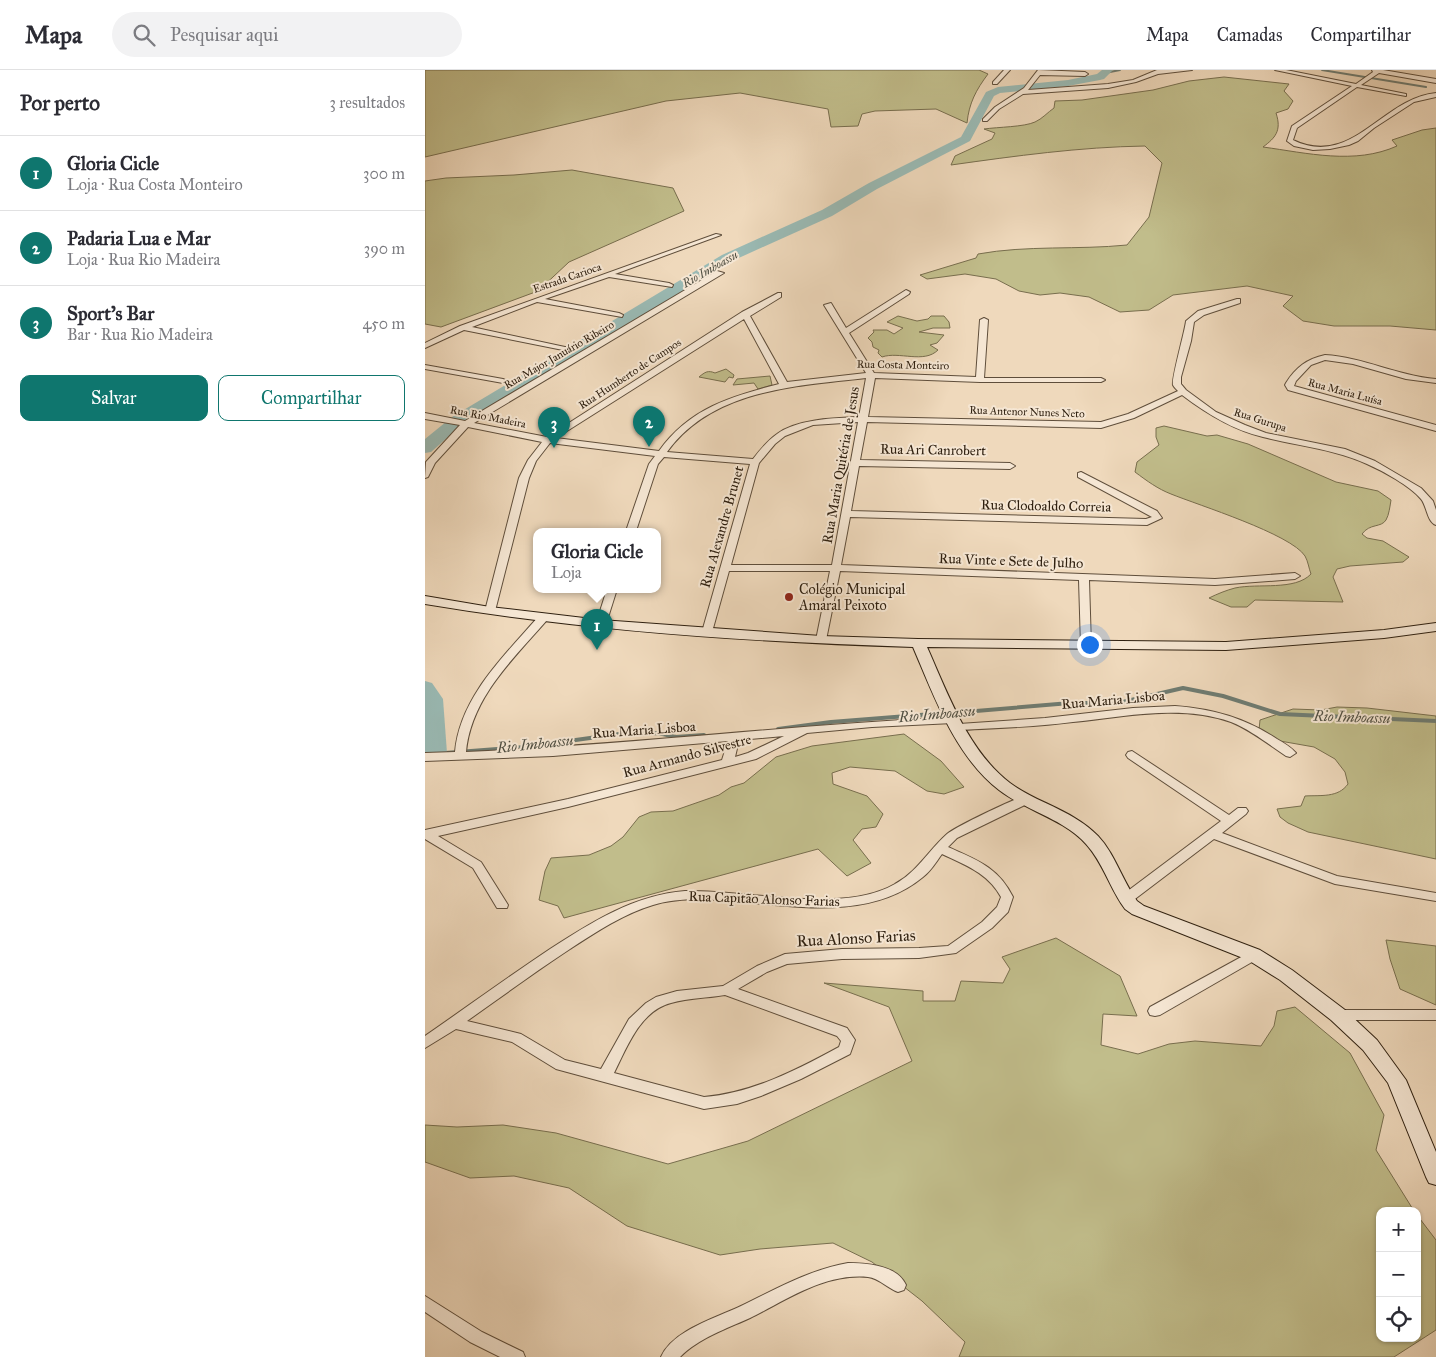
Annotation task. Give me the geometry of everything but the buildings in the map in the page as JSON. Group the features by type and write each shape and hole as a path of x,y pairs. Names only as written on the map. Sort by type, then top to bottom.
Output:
{"main road":[{"path":"425,600 490,611 601,624 821,640 918,643 1226,646 1385,634 1436,627"},
{"path":"918,643 952,717 989,772 1003,785 1025,800 1072,824 1091,839 1103,855 1126,899 1138,910 1254,955 1286,975 1339,1015 1370,1045 1396,1080 1436,1177"}],"street":[{"path":"995,82 1007,70"},
{"path":"1026,89 1121,84 1156,71 1189,70"},
{"path":"1277,70 1404,95"},
{"path":"1370,70 1436,81"},
{"path":"1379,71 1355,85 1294,128 1290,141 1299,145 1319,147 1348,144 1360,138 1407,101 1423,96 1436,95"},
{"path":"985,120 997,108 1026,89 1040,72 1085,74"},
{"name":"Estrada Carioca","path":"425,346 463,328 718,235"},
{"name":"Rua Major Januário Ribeiro","path":"425,475 431,462 463,424 719,273"},
{"path":"609,275 669,285"},
{"path":"845,332 906,292"},
{"name":"Rua Humberto de Campos","path":"490,611 524,478 532,460 548,440 745,314 779,295"},
{"path":"537,300 619,315"},
{"path":"1183,392 1177,384 1177,377 1187,341 1190,321 1201,312 1237,302"},
{"name":"Rua Maria Quitéria de Jesus","path":"821,640 837,568 871,375 828,305"},
{"path":"745,314 784,385"},
{"path":"979,380 983,320"},
{"path":"463,328 565,349"},
{"name":"Rua Maria Luísa","path":"1436,382 1398,376 1356,362 1325,358 1309,362 1289,385 1291,388 1299,391 1436,428"},
{"path":"425,367 503,381"},
{"name":"Rua Costa Monteiro","path":"632,528 644,488 661,454 686,426 704,413 737,398 784,385 871,375 979,380 1101,380"},
{"name":"Rua Antenor Nunes Neto","path":"863,419 1101,425 1131,416 1183,392"},
{"name":"Rua Gurupa","path":"1183,392 1213,414 1242,428 1272,437 1342,451 1380,467 1418,490 1428,501 1436,522"},
{"name":"Rua Rio Madeira","path":"425,416 548,440 661,454 755,462"},
{"name":"Rua Alexandre Brunet","path":"707,632 755,462 772,442 795,428 812,423 863,419"},
{"name":"Rua Ari Canrobert","path":"855,462 1010,466"},
{"name":"Rua Clodoaldo Correia","path":"845,514 1147,522 1157,518 1154,514 1081,475"},
{"name":"Rua Vinte e Sete de Julho","path":"725,568 837,568 1215,582 1295,576"},
{"path":"1084,577 1086,646"},
{"path":"601,624 611,593"},
{"path":"460,751 474,705 486,686 543,618"},
{"name":"Rua Maria Lisboa","path":"952,717 1071,719 1141,711 1187,711 1233,719 1250,727 1290,753"},
{"name":"Rua Armando Silvestre","path":"426,834 568,803 752,756 805,730 952,717"},
{"name":"Rua Maria Lisboa","path":"425,757 460,751 553,752 734,738 805,730"},
{"path":"728,762 734,738"},
{"path":"1132,755 1230,821"},
{"path":"940,848 960,831 1025,800"},
{"path":"1126,899 1243,811"},
{"path":"426,834 477,865 502,905"},
{"path":"1213,834 1335,880 1436,897"},
{"name":"Rua Alonso Farias","path":"726,990 762,969 785,960 842,954 919,953 951,950 968,939 1003,909 1007,897 1001,883 987,871 940,848"},
{"name":"Rua Capitão Alonso Farias","path":"425,1043 544,959 601,922 631,908 665,898 694,895 827,903 857,902 874,898 905,884 918,875 940,848"},
{"path":"1155,1011 1254,955"},
{"path":"454,1024 511,1036 561,1065 704,1103 732,1100 794,1075 845,1050 848,1040 842,1032 726,990 662,1000 647,1009 631,1027 605,1076"},
{"path":"1339,1015 1436,1015"},
{"path":"669,1357 692,1337 804,1282 839,1272 863,1270 878,1272 898,1285"},
{"path":"425,1303 476,1337 517,1357"}],"shaded area":[{"path":"425,70 979,70 988,74 974,97 969,109 967,123 936,109 875,111 862,114 858,126 831,127 828,109 740,93 666,101 425,157"},
{"path":"1224,77 1289,84 1284,91 1293,101 1288,109 1276,113 1278,129 1274,137 1263,147 1331,156 1365,155 1397,146 1392,140 1422,130 1436,128 1436,330 1390,326 1334,326 1303,321 1283,306 1293,296 1247,286 1173,295 1149,310 1120,312 1089,297 1060,293 1040,295 1019,291 996,279 965,274 927,279 920,275 976,258 978,254 996,251 1127,245 1149,217 1162,163 1145,146 1072,150 951,165 955,156 992,139 995,133 984,129 1030,124 1054,108 1055,101 1082,100 1153,90 1189,81"},
{"path":"572,170 673,188 684,211 569,262 538,291 441,327 425,324 425,181"},
{"path":"898,316 917,321 928,319 931,316 944,316 949,322 950,328 933,328 919,332 944,335 937,343 930,345 938,350 932,354 919,357 896,355 882,357 878,353 879,350 873,347 872,342 868,338 874,332 873,330 887,330 894,334 903,328 887,322"},
{"path":"726,369 734,375 733,378 729,377 725,382 699,377 707,372 715,373"},
{"path":"770,376 772,385 758,389 754,383 733,385 737,379"},
{"path":"1164,426 1207,436 1217,435 1248,444 1336,482 1378,491 1391,500 1387,518 1381,524 1368,528 1362,534 1367,538 1383,541 1409,557 1403,562 1350,566 1337,569 1333,577 1343,602 1255,600 1247,607 1231,607 1209,598 1235,588 1296,583 1311,574 1305,556 1296,547 1243,521 1166,492 1135,472 1137,462 1159,445 1156,437 1156,428"},
{"path":"1337,707 1367,708 1436,716 1436,859 1308,832 1288,823 1280,817 1277,809 1301,806 1305,796 1334,794 1348,784 1345,772 1335,759 1314,747 1280,741 1259,730 1260,720 1293,709 1321,710"},
{"path":"904,734 941,761 964,787 944,794 927,791 895,771 850,767 832,773 833,784 867,796 883,814 876,827 862,829 853,840 871,863 847,876 818,849 564,918 558,906 539,900 545,871 551,858 589,855 611,846 623,837 639,817 651,812 673,811 719,795 731,787 744,783 776,757 812,746"},
{"path":"1056,938 1120,976 1137,1016 1103,1014 1101,1045 1138,1054 1169,1044 1195,1041 1261,1046 1274,1026 1277,1011 1295,1007 1350,1053 1384,1115 1376,1150 1412,1207 1376,1207 1376,1342 1417,1342 1394,1357 959,1357 965,1342 922,1301 872,1262 833,1243 760,1249 720,1255 627,1226 569,1188 514,1176 470,1178 425,1162 425,1125 457,1127 503,1125 556,1133 668,1164 748,1141 912,1061 889,1007 824,983 923,991 923,1001 955,1001 961,981 1003,983 1010,969 1002,957"},
{"path":"1386,940 1436,946 1436,1005 1400,989"},
{"path":"1421,1220 1436,1240 1436,1330 1421,1340"}],"waterway":[{"name":"Rio Imboassu","path":"425,448 458,420 727,258 827,213 873,186 966,139 990,94 998,90 1068,83 1100,77 1108,70"},
{"path":"1105,73 1120,70"},
{"path":"1322,70 1426,87"},
{"name":"Rio Imboassu","path":"425,687 432,699 436,753"},
{"name":"Rio Imboassu","path":"952,713 1070,703 1118,703 1183,688 1223,696 1280,714 1436,721"},
{"name":"Rio Imboassu","path":"778,729 831,722 945,713"},
{"name":"Rio Imboassu","path":"445,753 525,747 619,734 658,733 676,737 704,735"}],"place":[{"name":"Padaria Lua e Mar","path":"649,447"},
{"name":"Sport's Bar","path":"554,448"},
{"name":"Colégio Municipal Amaral Peixoto","path":"789,597"},
{"name":"Gloria Cicle","path":"597,650"}]}
